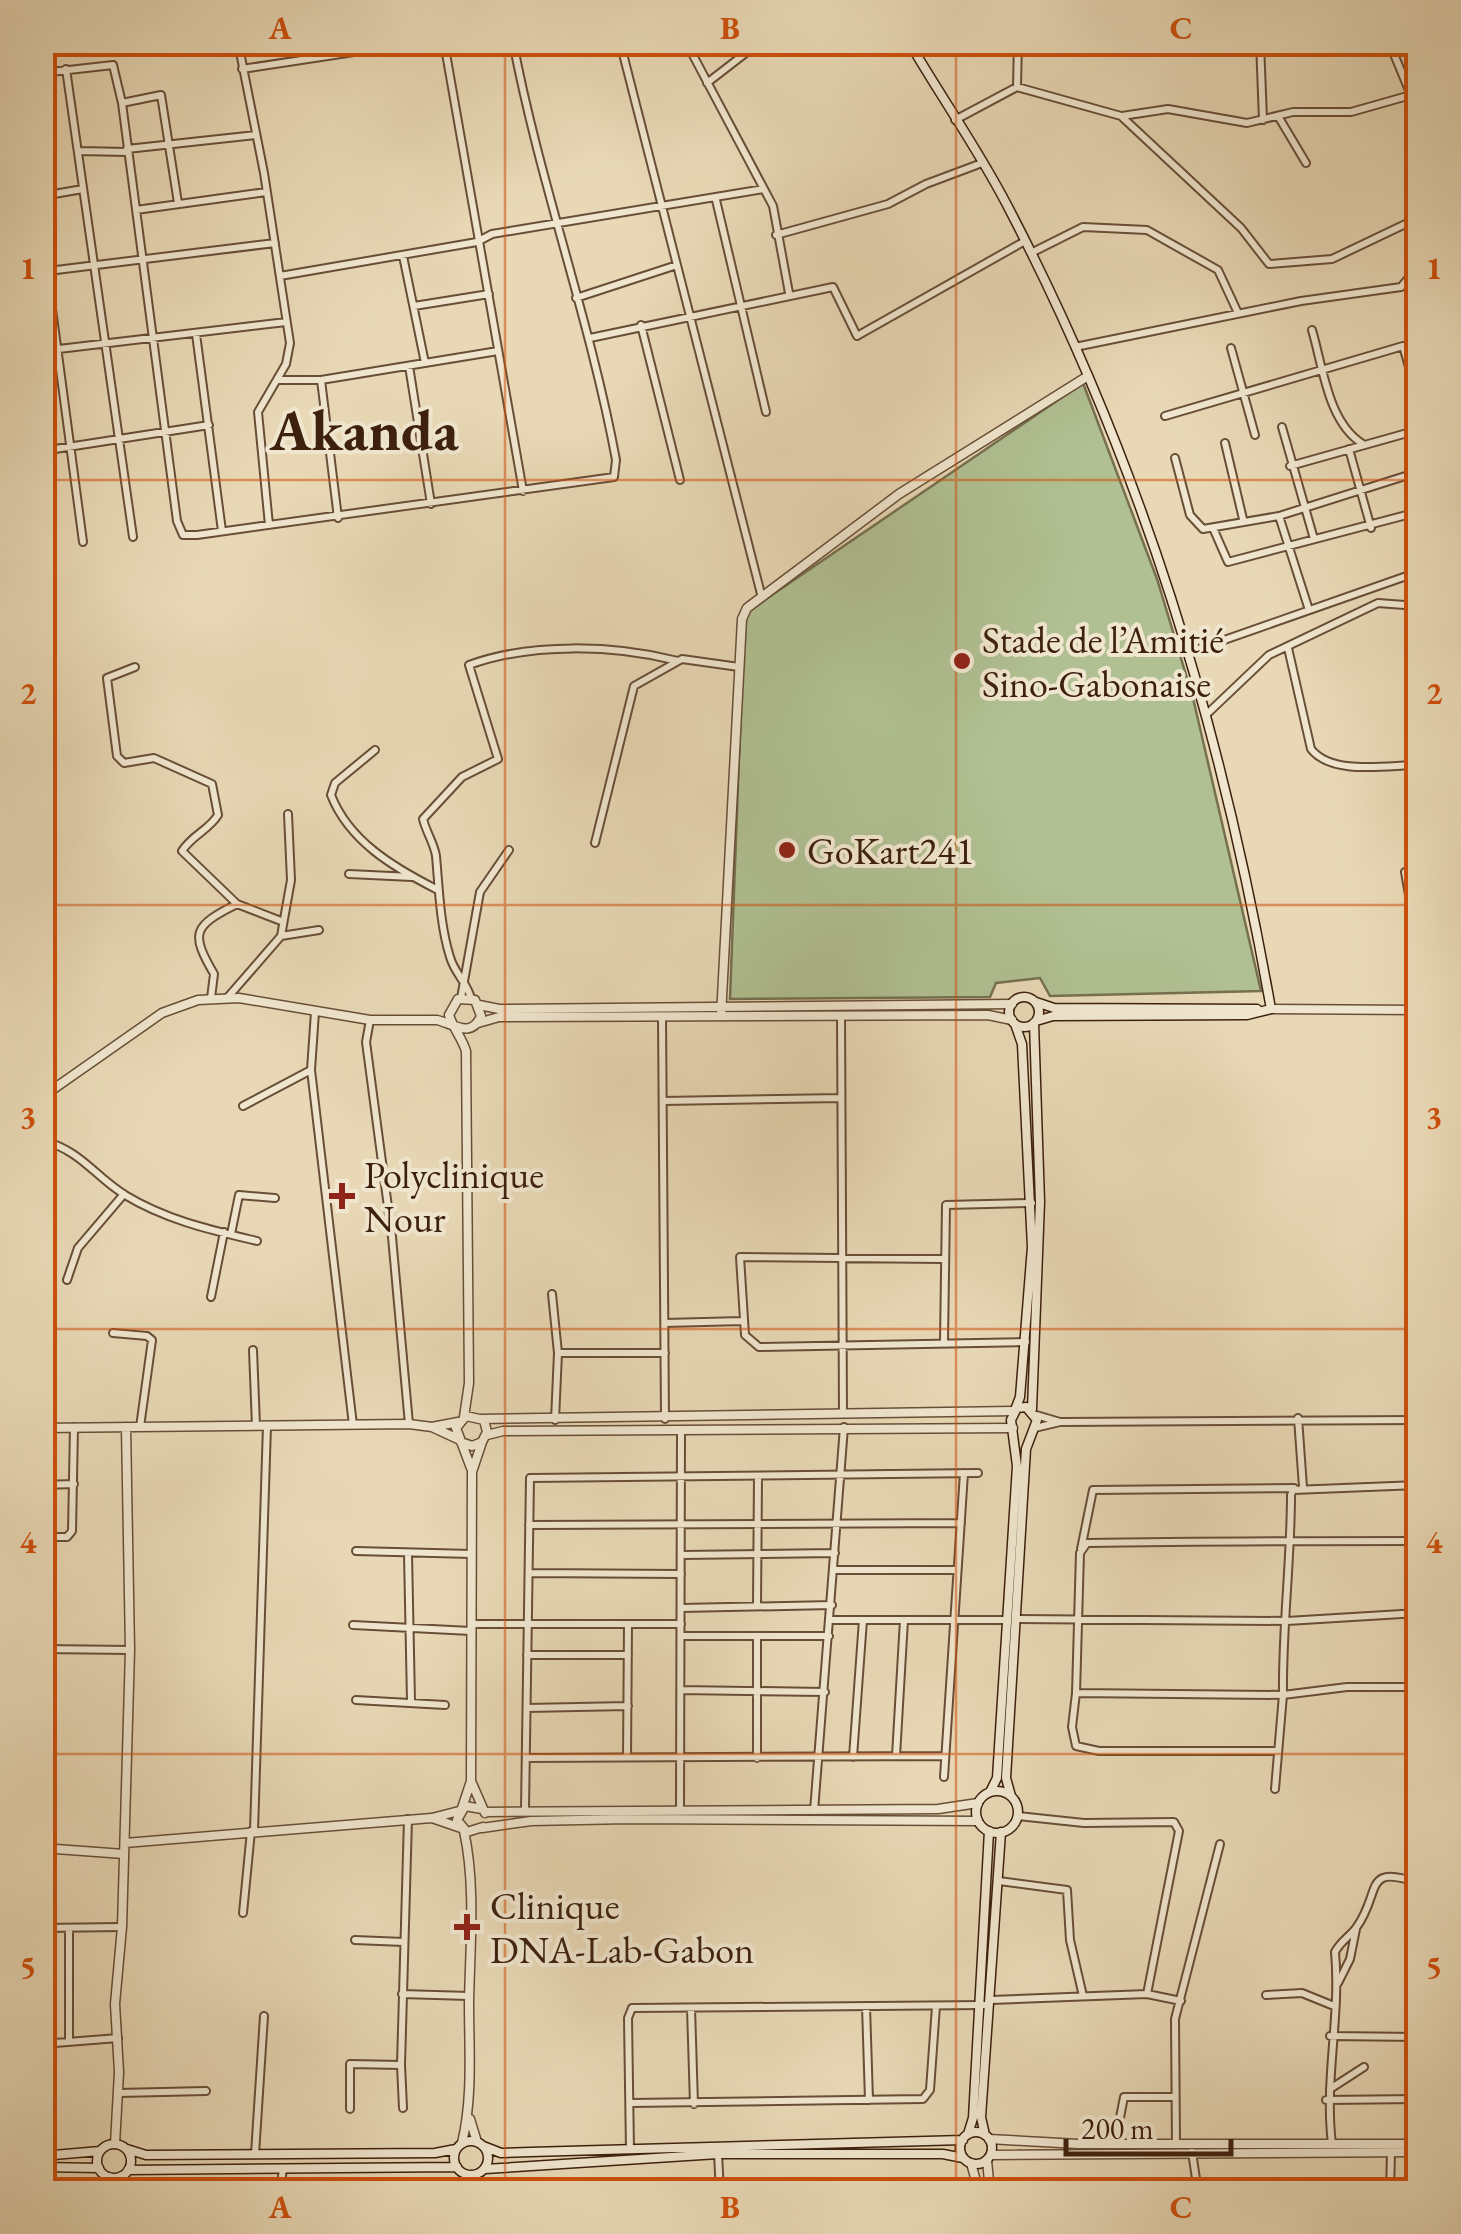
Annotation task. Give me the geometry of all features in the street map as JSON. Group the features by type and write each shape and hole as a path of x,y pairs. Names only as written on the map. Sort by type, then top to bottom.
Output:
{"street":[{"path":"238,42 290,343 277,380 258,412 269,525"},
{"path":"242,69 420,42"},
{"path":"444,42 523,492"},
{"path":"42,73 110,62 122,103 177,521 183,535 338,518 614,478 616,460 590,338 554,223 514,42"},
{"path":"620,42 761,594"},
{"path":"686,42 773,206 789,293"},
{"path":"707,83 760,42"},
{"path":"909,42 1031,252 1088,376 1134,490 1208,712 1239,836 1266,1009"},
{"path":"1017,87 1018,42"},
{"path":"1260,42 1263,120"},
{"path":"955,120 1017,87 1121,116 1168,109 1238,124 1278,116 1416,103 1389,42"},
{"path":"66,69 133,537"},
{"path":"122,103 160,95 178,204"},
{"path":"1121,116 1241,228 1270,264 1332,259 1418,218"},
{"path":"1278,116 1306,163"},
{"path":"78,150 128,150 256,136"},
{"path":"776,235 888,204 926,184 982,163"},
{"path":"42,196 83,189"},
{"path":"280,276 477,242 492,234 764,190"},
{"path":"136,210 266,192"},
{"path":"716,199 766,412"},
{"path":"1031,252 1084,226 1147,230 1218,270 1238,314"},
{"path":"42,234 83,542"},
{"path":"590,338 789,293 833,287 858,336 1025,241"},
{"path":"48,271 275,243"},
{"path":"403,256 426,362"},
{"path":"576,298 677,265"},
{"path":"1074,346 1401,288 1418,267"},
{"path":"414,306 489,294"},
{"path":"42,351 286,322"},
{"path":"641,325 660,415 680,480"},
{"path":"1312,330 1336,412 1352,438 1364,445"},
{"path":"196,334 222,532"},
{"path":"1165,416 1403,346 1418,398"},
{"path":"1231,348 1255,434"},
{"path":"277,380 322,380 498,351"},
{"path":"409,366 431,504"},
{"path":"721,1012 742,619 761,594 899,494 1088,376"},
{"path":"322,380 338,518"},
{"path":"42,451 209,424"},
{"path":"1282,427 1314,540"},
{"path":"1290,466 1418,430"},
{"path":"1225,444 1243,519"},
{"path":"1349,449 1372,528"},
{"path":"1175,458 1190,516 1203,528 1279,516 1418,472"},
{"path":"1213,528 1228,562 1372,528 1418,512"},
{"path":"1279,516 1309,610"},
{"path":"1190,652 1418,572"},
{"path":"1208,712 1256,663 1378,603 1418,606"},
{"path":"1288,648 1311,750 1316,756 1341,765 1418,764"},
{"path":"466,981 450,958 442,900 436,890 436,852 424,826 424,812 462,776 498,759 469,665 536,652 596,649 739,667"},
{"path":"595,844 630,693 678,661"},
{"path":"135,667 107,678 113,748 124,763 154,758 212,784 218,815 192,836 182,851 237,904 281,921"},
{"path":"375,750 335,783 331,794 354,832 413,878 436,890"},
{"path":"281,936 291,880 288,814"},
{"path":"466,998 480,892 509,850"},
{"path":"1404,872 1418,948"},
{"path":"348,874 377,879 413,878"},
{"path":"210,998 214,974 200,955 197,940 206,921 237,904"},
{"path":"228,997 281,936 319,930"},
{"path":"42,1097 162,1014 210,998 228,997 370,1020 437,1020 454,1026 499,1018 662,1017 1012,1004 1024,997 1054,1008 1418,1010"},
{"path":"466,998 479,1006 500,1010 988,1015 1014,1022 1035,1022 1053,1016 1247,1014 1266,1009"},
{"path":"419,1021 466,998"},
{"path":"432,1818 462,1829 481,1829 531,1821 938,1809 978,1803 990,1792 997,1778 1026,1449 1034,1429 1040,1202 1036,1002"},
{"path":"1012,1004 1022,1044 1032,1203 1026,1342 1014,1411 1017,1466 1006,1778 1018,1816"},
{"path":"472,1472 460,1441 469,1383 466,1051 479,1006"},
{"path":"450,1007 466,1051"},
{"path":"315,1012 310,1070 353,1424"},
{"path":"814,1813 844,1422 841,1016"},
{"path":"662,1017 665,1420"},
{"path":"370,1020 366,1042 392,1237 409,1424"},
{"path":"243,1106 310,1070"},
{"path":"663,1100 841,1098"},
{"path":"42,1140 77,1153 124,1194 164,1215 257,1240"},
{"path":"42,1165 53,1143"},
{"path":"67,1280 78,1248 124,1194"},
{"path":"211,1296 239,1195 274,1198"},
{"path":"944,1341 946,1204 1032,1203"},
{"path":"944,1259 740,1258 745,1335 760,1347 1026,1342"},
{"path":"552,1294 558,1354 556,1420"},
{"path":"665,1323 744,1321"},
{"path":"113,1333 147,1336 152,1340 140,1427"},
{"path":"253,1350 256,1426"},
{"path":"558,1354 665,1353"},
{"path":"457,2167 469,2114 470,1857 460,1810 471,1780 472,1472 484,1439 482,1419 469,1383"},
{"path":"42,1428 409,1424 432,1427 472,1446 504,1431 681,1430 1014,1411 1034,1412 1060,1422"},
{"path":"1275,1789 1284,1695 1291,1495 1299,1487 1298,1418"},
{"path":"432,1427 482,1419 844,1422 1014,1429 1034,1429 1060,1422 1418,1420"},
{"path":"243,1913 252,1831 267,1426"},
{"path":"42,1537 70,1536 74,1427"},
{"path":"115,2144 119,2093 114,2004 122,1927 130,1650 126,1427"},
{"path":"680,1809 681,1430"},
{"path":"944,1778 964,1473"},
{"path":"525,1809 530,1478 978,1473"},
{"path":"757,1606 758,1476"},
{"path":"42,1486 74,1484"},
{"path":"1277,1751 1099,1751 1076,1746 1072,1727 1080,1554 1092,1490 1418,1485"},
{"path":"528,1525 961,1523"},
{"path":"1080,1554 1088,1543 1418,1541"},
{"path":"356,1551 472,1554"},
{"path":"681,1555 835,1552"},
{"path":"408,1553 411,1702"},
{"path":"835,1570 957,1570"},
{"path":"528,1573 681,1574"},
{"path":"681,1608 832,1605"},
{"path":"831,1620 1287,1620 1418,1614"},
{"path":"853,1757 863,1620"},
{"path":"896,1756 904,1620"},
{"path":"627,1757 628,1624"},
{"path":"353,1626 681,1624"},
{"path":"681,1636 829,1636"},
{"path":"756,1758 757,1636"},
{"path":"42,1649 130,1650"},
{"path":"528,1655 628,1655"},
{"path":"1076,1693 1284,1695 1347,1687 1418,1687"},
{"path":"681,1690 825,1692"},
{"path":"356,1700 445,1705"},
{"path":"526,1708 628,1706"},
{"path":"526,1758 944,1756"},
{"path":"470,1857 483,1811 471,1780"},
{"path":"990,1792 1011,1796"},
{"path":"978,1803 978,1821"},
{"path":"125,1843 432,1818 472,1804 483,1811 680,1809 978,1821 990,1831 1001,1832"},
{"path":"990,2192 987,2136 981,2117 1001,1832 1018,1816 1084,1823 1174,1822 1179,1831 1147,1994"},
{"path":"403,2108 408,1819"},
{"path":"979,2192 967,2160 965,2137 980,2005 990,1831"},
{"path":"1176,2144 1173,2038 1220,1844"},
{"path":"42,1848 124,1854"},
{"path":"1338,1983 1376,1880 1384,1875 1418,1883"},
{"path":"1000,1882 1067,1890 1070,1940 1082,1996"},
{"path":"42,1928 122,1927"},
{"path":"69,1928 69,2042"},
{"path":"1332,2144 1326,2100 1338,1983 1335,1952 1356,1928"},
{"path":"355,1940 404,1942"},
{"path":"1266,1995 1302,1993 1334,2006"},
{"path":"402,1994 470,1996"},
{"path":"630,2150 629,2012 980,2005 1147,1994 1182,2001"},
{"path":"866,2006 868,2100"},
{"path":"630,2103 928,2096 936,2006"},
{"path":"691,2008 694,2104"},
{"path":"255,2154 264,2016"},
{"path":"1330,2036 1418,2037"},
{"path":"42,2044 118,2038"},
{"path":"350,2109 350,2064 401,2066"},
{"path":"1330,2089 1364,2067"},
{"path":"119,2093 206,2092"},
{"path":"1115,2143 1124,2097 1175,2097"},
{"path":"1326,2100 1418,2099"},
{"path":"469,2114 488,2155 485,2169"},
{"path":"115,2144 146,2154 434,2154 480,2144 501,2152 630,2150 987,2136 1008,2143 1418,2144"},
{"path":"42,2156 100,2152 115,2144"},
{"path":"122,2192 131,2160 126,2149"},
{"path":"99,2168 100,2152"},
{"path":"1192,2152 1198,2192"},
{"path":"460,2192 474,2175 485,2169 718,2154 942,2154 967,2160 1192,2152 1418,2152"},
{"path":"1390,2192 1391,2152"},
{"path":"718,2154 720,2192"},
{"path":"42,2167 99,2168 109,2177 109,2192"},
{"path":"109,2177 125,2173 283,2167 457,2167 474,2175"},
{"path":"280,2192 283,2167"}],"green space":[{"name":"Stade de l’Amitié Sino-Gabonaise","path":"1083,383 1157,579 1193,698 1261,991 1050,996 1040,978 996,983 990,997 730,999 744,624 750,610"}],"place":[{"name":"Stade de l’Amitié Sino-Gabonaise","path":"962,661"},
{"name":"GoKart241","path":"787,850"},
{"name":"Polyclinique Nour","path":"342,1196"},
{"name":"Clinique DNA-Lab-Gabon","path":"467,1927"}],"district":[{"name":"Akanda","path":"364,429"}]}
